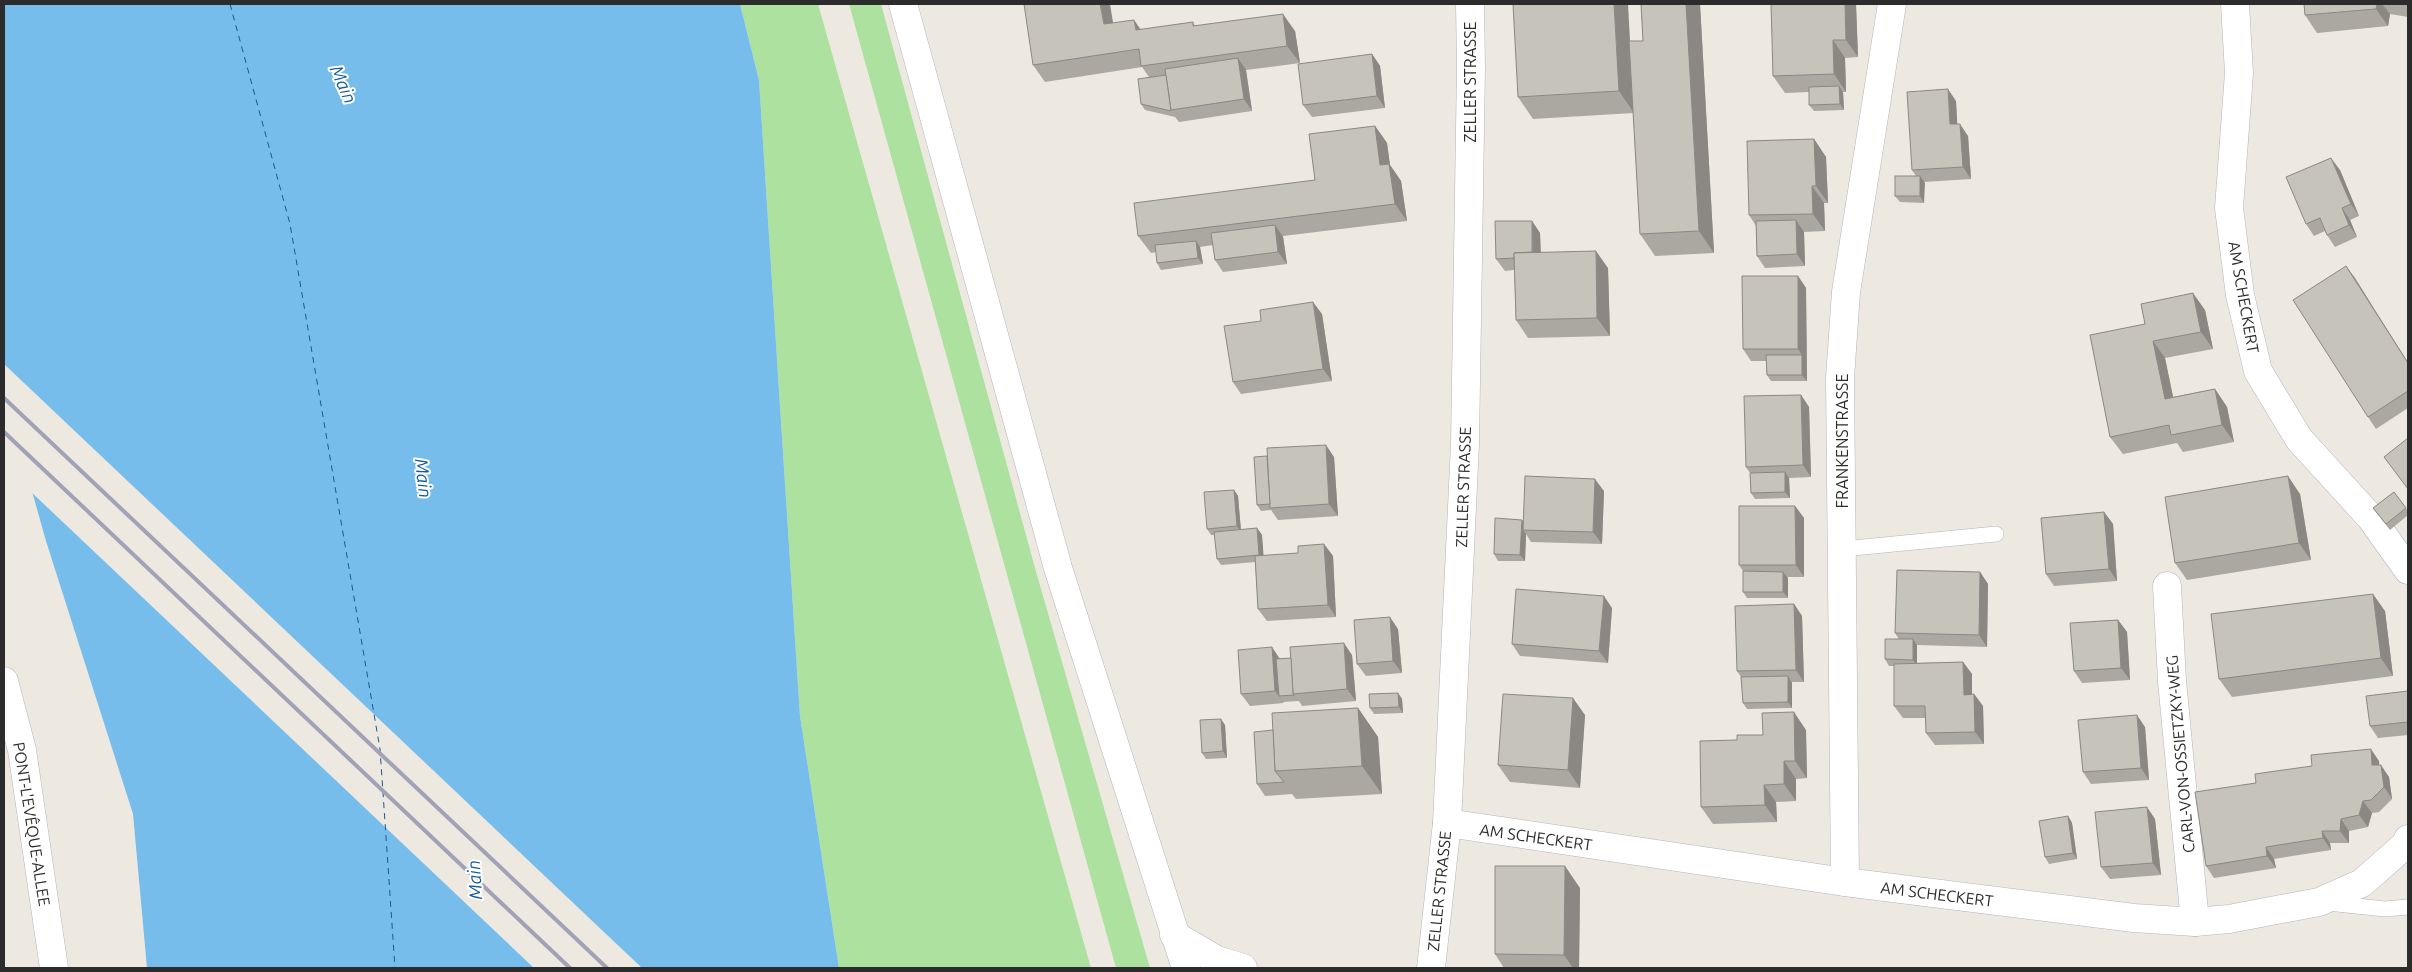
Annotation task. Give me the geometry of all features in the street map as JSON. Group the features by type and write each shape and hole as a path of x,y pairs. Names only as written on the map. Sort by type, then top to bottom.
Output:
{"street":[{"path":"903,4 1058,568 1174,936 1186,968"},
{"name":"ZELLER STRASSE","path":"1431,968 1447,823 1466,444 1471,67 1470,4"},
{"name":"FRANKENSTRASSE","path":"1845,882 1840,378 1846,292 1892,4"},
{"name":"AM SCHECKERT","path":"2235,4 2239,73 2229,208 2240,295 2258,372 2298,438 2371,518 2408,570"},
{"name":"CARL-VON-OSSIETZKY-WEG","path":"2166,586 2172,682 2195,922"},
{"name":"PONT-L'EVÊQUE-ALLEE","path":"4,682 22,750 54,968"},
{"name":"AM SCHECKERT","path":"1447,823 1845,882 2134,918 2195,922 2229,919 2319,902 2362,882 2405,845 2408,840"},
{"path":"1174,936 1217,960 1243,968"}],"lane":[{"path":"1843,549 1996,534"},
{"path":"2319,902 2385,909 2408,907"}],"green space":[{"path":"740,4 818,4 1091,968 839,968 800,716 759,80"},
{"path":"849,4 881,4 1035,568 1150,968 1116,968"}],"water":[{"name":"Main","path":"4,4 740,4 759,80 800,716 839,968 147,968 133,814 46,541 4,392"}],"pier":[{"path":"4,364 642,968 534,968 29,490 4,401"}],"building":[{"path":"1024,4 1100,4 1104,24 1134,20 1136,30 1193,22 1193,26 1283,14 1287,46 1141,66 1139,49 1033,65"},
{"path":"1513,4 1614,4 1619,91 1518,97"},
{"path":"1641,4 1686,4 1699,231 1640,234 1629,41 1643,41"},
{"path":"1771,4 1845,4 1846,40 1833,40 1834,74 1773,76"},
{"path":"2304,4 2377,4 2376,9 2305,15"},
{"path":"1372,54 1377,96 1303,105 1298,64"},
{"path":"1238,58 1244,99 1171,110 1165,69"},
{"path":"1166,75 1171,111 1141,104 1138,79"},
{"path":"1839,86 1840,104 1809,105 1809,87"},
{"path":"1948,89 1950,124 1960,124 1963,167 1912,170 1907,92"},
{"path":"1375,126 1380,165 1389,164 1395,204 1138,236 1134,203 1315,180 1309,134"},
{"path":"1814,139 1816,186 1812,186 1813,214 1749,215 1747,141"},
{"path":"2331,158 2351,204 2342,208 2349,225 2327,235 2320,218 2306,224 2286,177"},
{"path":"1895,176 1920,176 1920,196 1895,196"},
{"path":"1796,220 1797,254 1757,256 1756,221"},
{"path":"1495,221 1532,221 1532,252 1514,253 1514,258 1496,259"},
{"path":"1275,225 1278,252 1215,260 1211,233"},
{"path":"1196,241 1198,258 1157,263 1155,245"},
{"path":"1596,251 1597,318 1516,320 1514,253"},
{"path":"2346,266 2408,363 2408,391 2368,417 2293,300"},
{"path":"1742,276 1798,276 1798,349 1743,349"},
{"path":"2193,293 2201,332 2153,341 2165,399 2215,389 2222,425 2171,435 2169,425 2110,437 2090,335 2145,324 2141,304"},
{"path":"1313,302 1323,369 1233,382 1224,326 1261,321 1260,310"},
{"path":"1766,355 1802,355 1802,375 1767,375"},
{"path":"1801,395 1803,465 1746,467 1744,396"},
{"path":"2408,438 2408,489 2384,457"},
{"path":"1326,445 1329,504 1270,508 1267,448"},
{"path":"1267,456 1270,504 1257,505 1254,457"},
{"path":"1785,472 1785,492 1751,493 1750,473"},
{"path":"1525,476 1595,479 1593,532 1523,530"},
{"path":"2288,476 2299,543 2175,563 2165,497"},
{"path":"1234,490 1237,526 1207,529 1204,492"},
{"path":"2394,492 2406,508 2386,524 2373,508"},
{"path":"1739,506 1795,506 1796,565 1739,565"},
{"path":"2104,512 2109,569 2046,574 2041,518"},
{"path":"1495,518 1522,520 1520,555 1494,554"},
{"path":"1257,528 1259,555 1217,559 1214,532"},
{"path":"1324,544 1328,605 1258,609 1255,556 1298,553 1298,546"},
{"path":"1897,570 1980,572 1979,635 1895,633"},
{"path":"1743,571 1783,572 1783,592 1743,592"},
{"path":"1516,589 1604,596 1599,651 1512,644"},
{"path":"2373,594 2381,658 2219,679 2211,614"},
{"path":"1794,604 1796,670 1737,671 1735,606"},
{"path":"1390,617 1393,661 1357,664 1354,620"},
{"path":"2118,620 2121,668 2074,671 2070,623"},
{"path":"1885,639 1913,639 1913,660 1885,659"},
{"path":"1344,643 1347,689 1293,694 1290,647"},
{"path":"1272,647 1275,691 1241,694 1238,650"},
{"path":"1291,658 1294,695 1279,696 1276,659"},
{"path":"1963,662 1964,695 1974,694 1975,732 1926,733 1925,706 1894,706 1894,664"},
{"path":"1788,676 1788,702 1743,703 1741,677"},
{"path":"2408,691 2408,722 2370,726 2366,696"},
{"path":"1398,693 1399,707 1370,708 1369,694"},
{"path":"1503,694 1573,698 1568,770 1498,765"},
{"path":"1358,708 1362,766 1275,771 1272,713"},
{"path":"1794,712 1795,761 1784,761 1784,784 1764,785 1765,805 1701,807 1700,741 1737,740 1737,735 1763,735 1762,713"},
{"path":"2137,715 2141,768 2083,772 2078,720"},
{"path":"1221,719 1223,751 1202,753 1200,720"},
{"path":"1273,730 1275,771 1284,782 1257,784 1254,732"},
{"path":"2371,749 2372,765 2381,765 2384,787 2371,800 2363,801 2359,815 2341,819 2340,831 2322,831 2323,838 2266,847 2267,856 2206,866 2195,792 2256,783 2255,774 2312,766 2311,755"},
{"path":"2147,807 2153,863 2101,867 2095,812"},
{"path":"2068,816 2073,853 2045,857 2039,821"},
{"path":"1495,866 1565,866 1564,955 1495,954"}],"ferry route":[{"path":"230,4 290,224 380,749 395,968"}],"railway":[{"path":"4,398 607,968"},
{"path":"4,432 570,968"}]}
